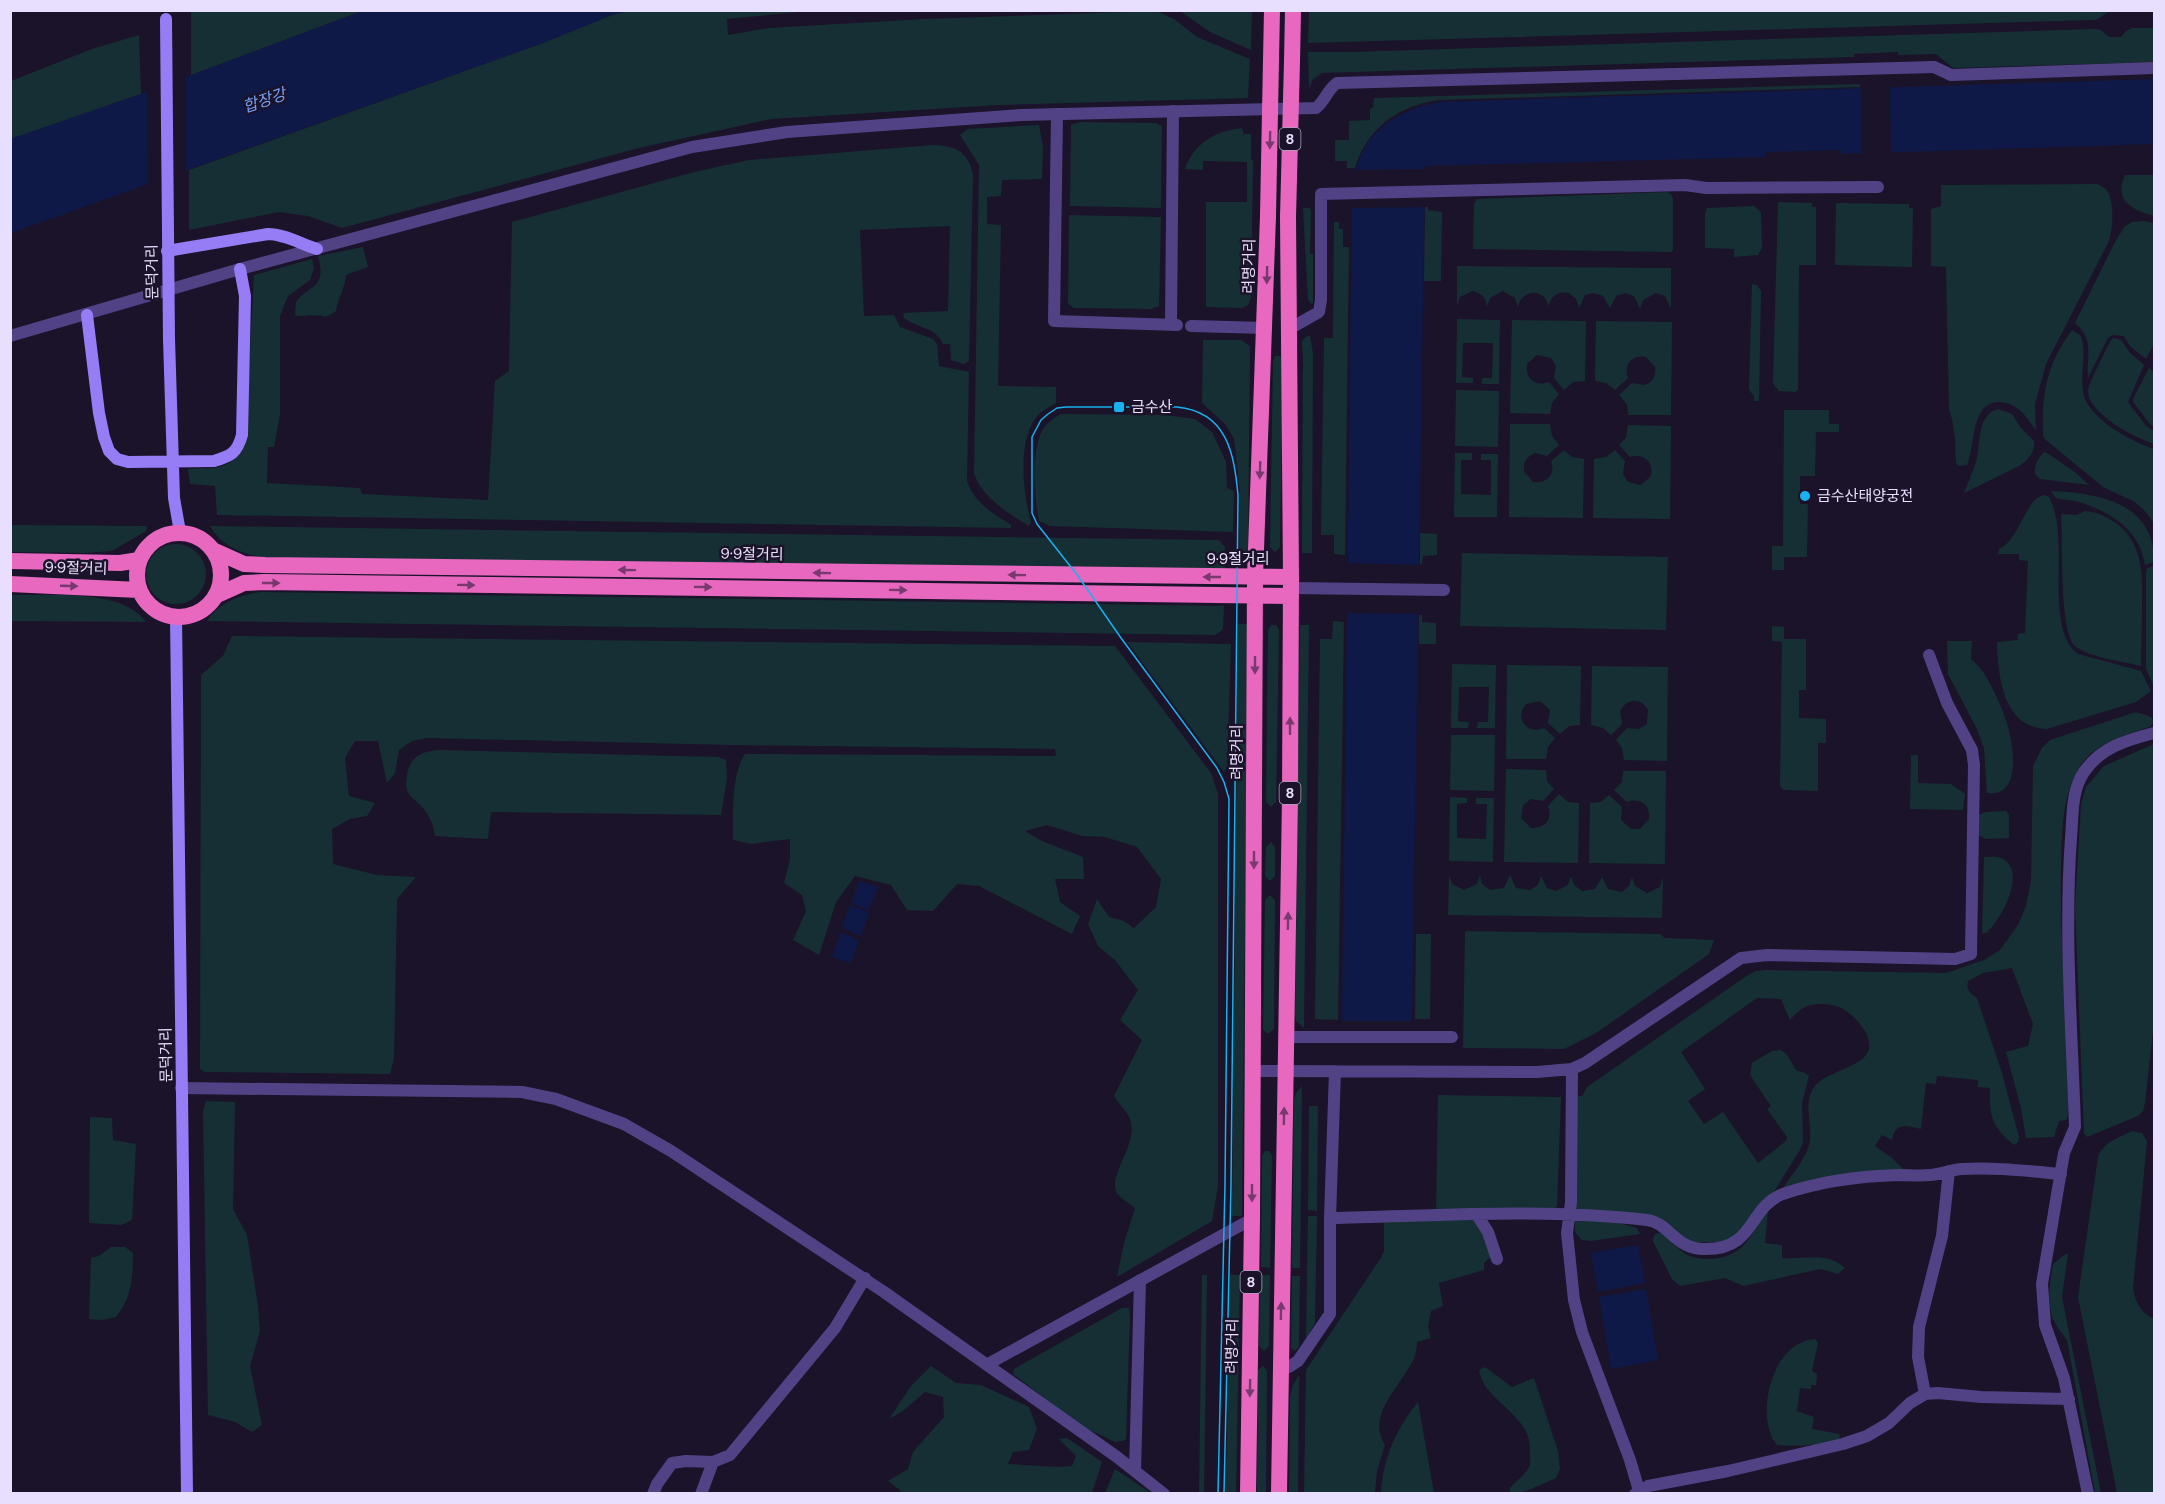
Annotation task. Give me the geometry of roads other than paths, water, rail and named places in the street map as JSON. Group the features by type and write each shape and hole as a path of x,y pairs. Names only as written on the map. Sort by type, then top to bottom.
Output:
{"highway":[{"name":"려명거리","path":"1248,1494 1252,1220 1255,577 1266,328 1272,10"},
{"name":"8","path":"1279,1494 1290,797 1288,217 1293,10"},
{"path":"180,532 193,534 215,551 222,574 220,586 215,596 199,612 188,616 164,615 145,601 137,580 139,560 155,539 180,532"},
{"name":"9·9절거리","path":"215,551 244,564 1255,577 1291,587"},
{"name":"9·9절거리","path":"10,561 120,563 139,560"},
{"path":"215,596 244,583 264,582 1256,595 1291,587"},
{"name":"9·9절거리","path":"10,584 140,590"}],"main road":[{"name":"문덕거리","path":"166,15 167,251 172,463 174,498 180,532"},
{"path":"167,251 268,234 280,234 293,242 317,249"},
{"path":"87,315 99,412 109,451 117,459 128,462 214,461 227,457 238,449 242,435 246,296 240,269"},
{"name":"문덕거리","path":"176,617 187,1494"}],"street":[{"path":"10,336 240,269 692,147 787,132 1021,115 1316,108 1322,104 1328,90 1336,83 1934,67 1951,75 2154,68"},
{"path":"1057,114 1054,321 1174,325 1173,111"},
{"path":"1289,329 1319,312 1321,194 1685,185 1706,188 1878,187"},
{"path":"1191,326 1266,328"},
{"path":"1291,587 1444,590"},
{"path":"1253,1071 1536,1072 1572,1069 1600,1053 1741,958 1767,955 1955,959 1971,954 1974,765 1972,750 1947,703 1929,656"},
{"path":"2088,1494 2064,1378 2044,1325 2042,1284 2064,1153 2075,1127 2067,897 2075,792 2082,774 2096,758 2126,741 2154,733"},
{"path":"1285,1037 1452,1037"},
{"path":"1572,1069 1567,1248 1574,1300 1582,1332 1638,1493 1648,1486 1728,1471 1843,1444 1867,1436 1889,1423 1910,1402 1925,1394 2069,1399"},
{"path":"1280,1369 1298,1361 1330,1314 1330,1218 1335,1071"},
{"path":"181,1088 522,1092 556,1099 624,1124 671,1151 865,1278 988,1364 1136,1471 1164,1494"},
{"path":"1330,1218 1568,1215 1650,1221 1659,1224 1680,1243 1704,1250 1734,1244 1747,1233 1771,1200 1783,1194 1842,1181 1896,1175 1932,1175 1949,1171 1990,1168 2061,1173"},
{"path":"1925,1394 1918,1357 1919,1327 1942,1236 1949,1171"},
{"path":"1477,1215 1488,1232 1497,1259"},
{"path":"988,1364 1252,1220"},
{"path":"653,1494 657,1484 672,1463 712,1462 730,1455 835,1328 865,1278"},
{"path":"1136,1471 1140,1280"},
{"path":"701,1494 712,1462"}],"water":[{"name":"합장강","path":"362,11 628,11 11,233 10,139 141,94"},
{"path":"2154,79 2154,144 1841,154 1841,150 1766,152 1766,157 1425,166 1412,1021 1342,1021 1352,208 1356,171 1367,143 1387,123 1399,116 1440,102"},
{"path":"859,881 878,887 869,910 851,903"},
{"path":"850,905 869,912 861,936 842,927"},
{"path":"841,932 859,941 851,963 832,957"},
{"path":"1638,1245 1645,1283 1598,1292 1591,1253"},
{"path":"1646,1289 1658,1360 1611,1369 1599,1297"}],"tram line":[{"path":"1218,1494 1225,1184 1229,799 1217,768 1078,576 1037,524 1032,513 1032,437 1041,420 1057,408 1177,407 1194,410 1217,426 1225,437 1234,464 1238,495 1231,1184 1224,1494"}],"place":[{"name":"금수산","path":"1119,407"},
{"name":"금수산태양궁전","path":"1805,496"}]}
